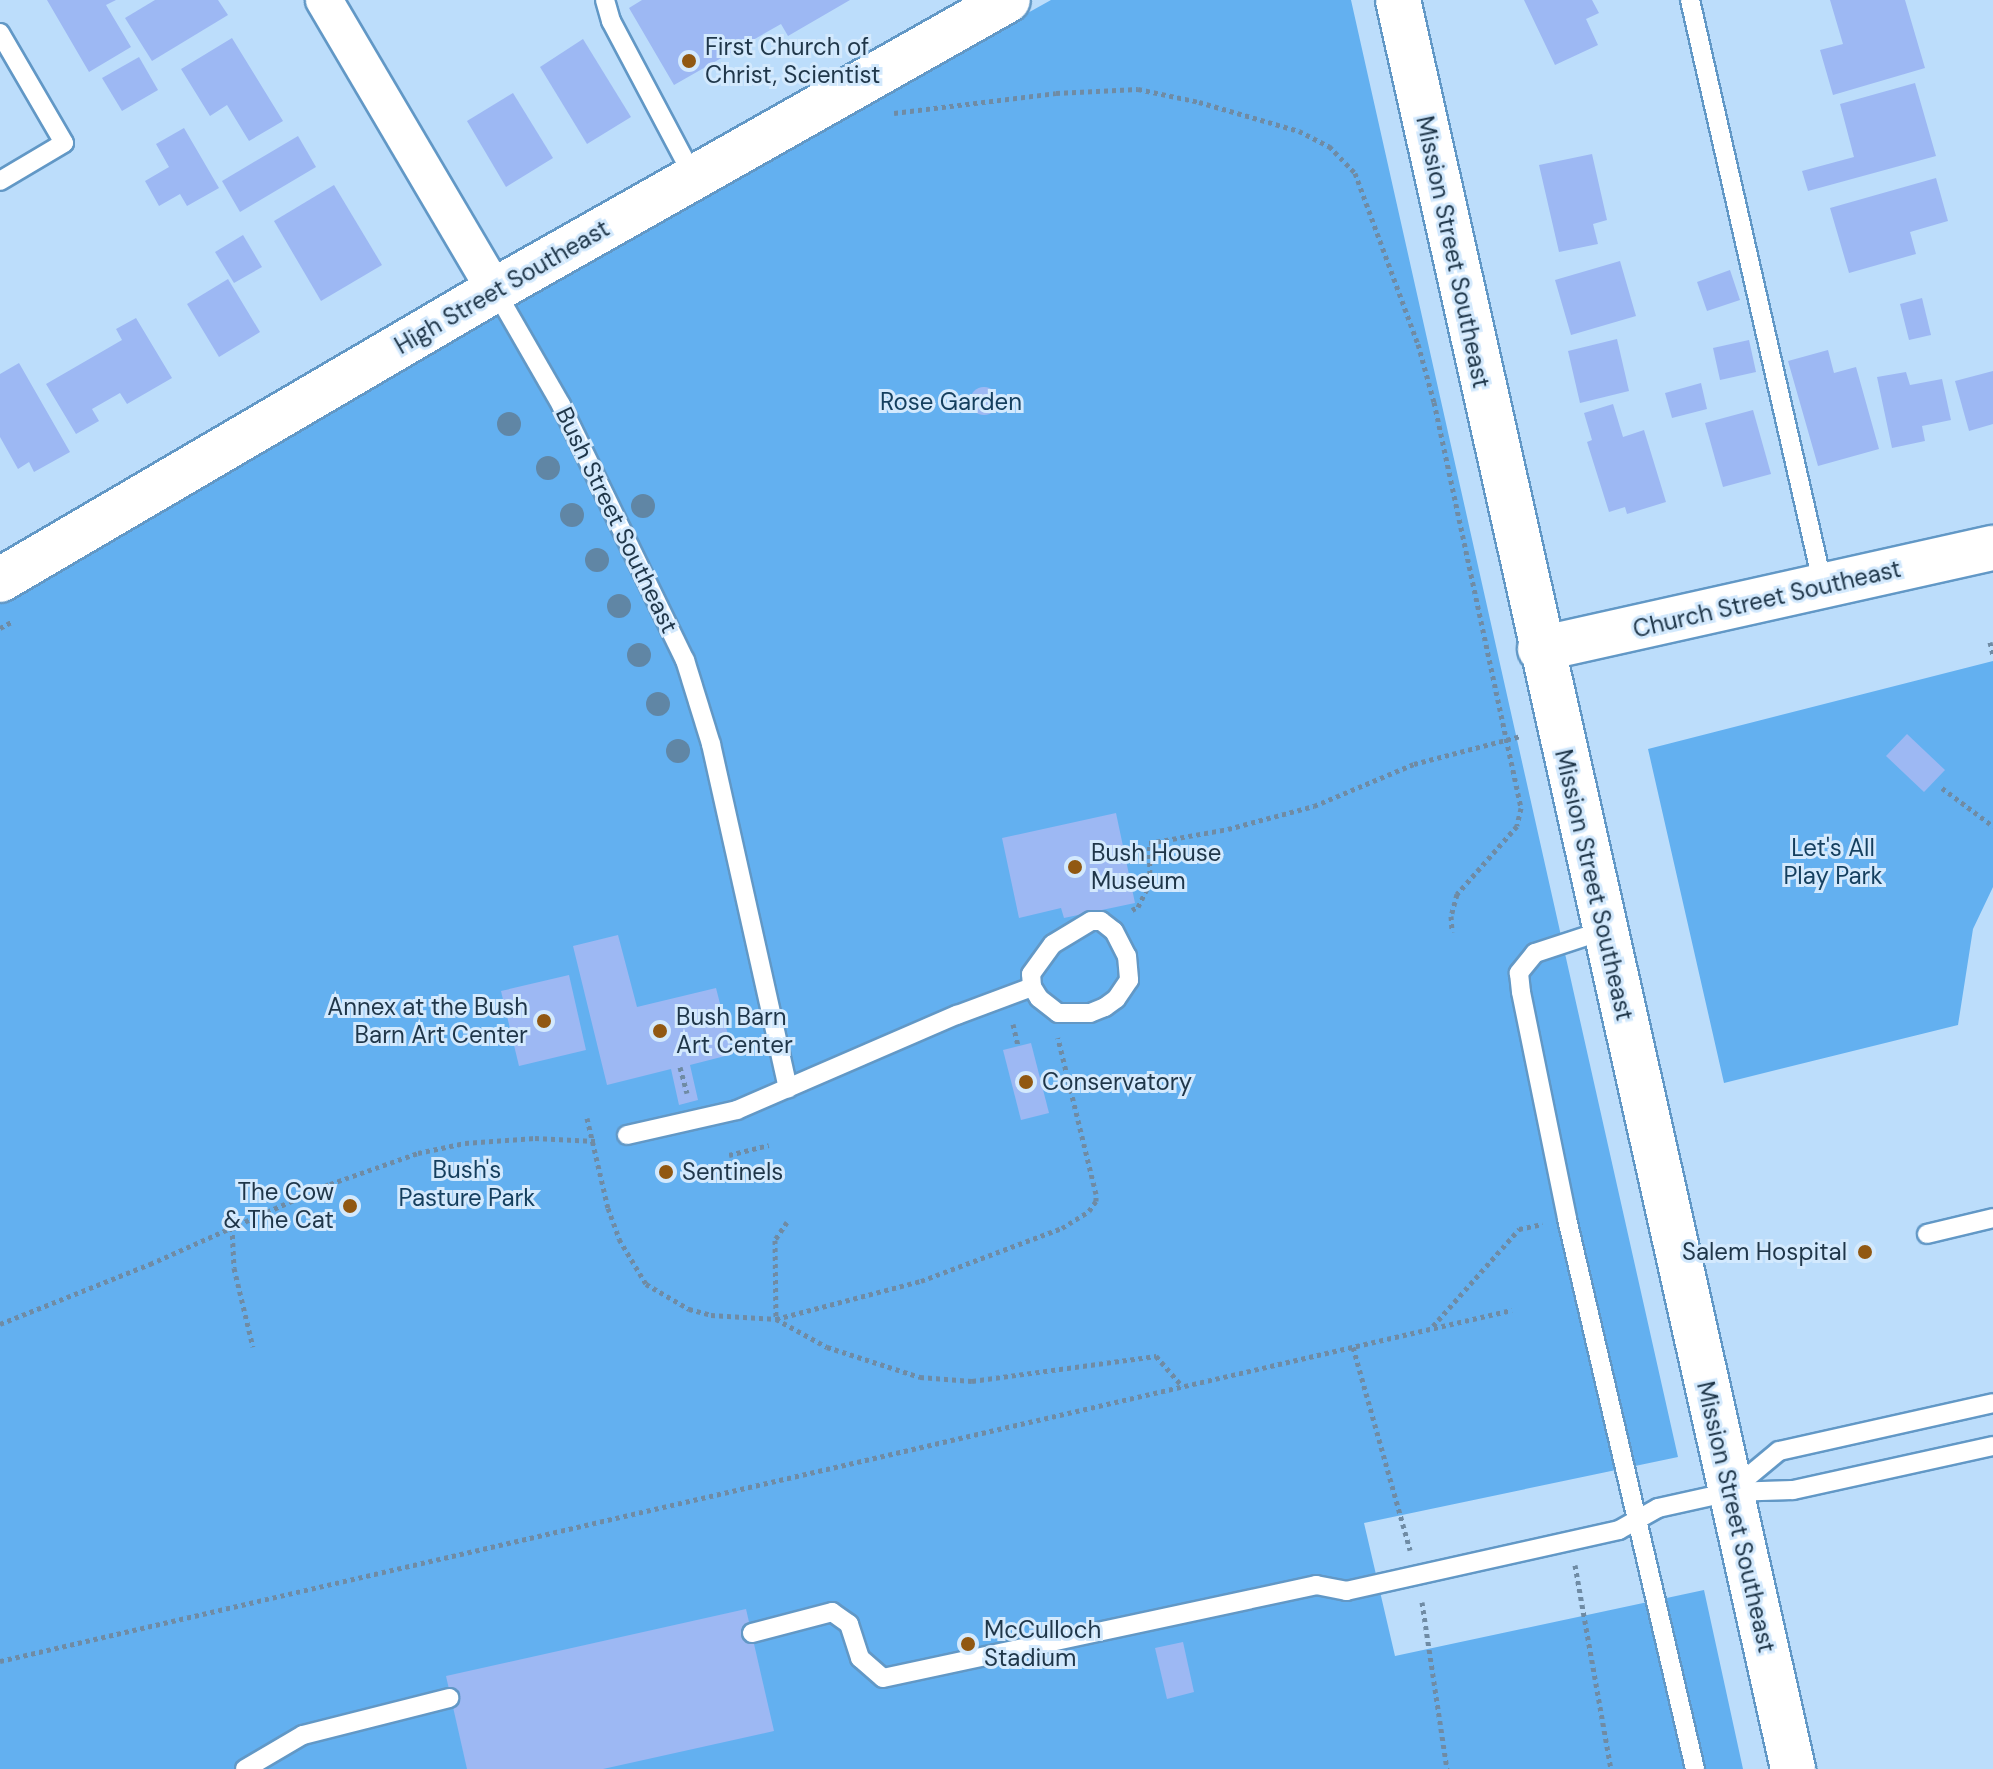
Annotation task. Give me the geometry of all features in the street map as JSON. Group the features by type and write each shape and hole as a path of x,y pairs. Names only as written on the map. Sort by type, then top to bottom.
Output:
{"main road":[{"name":"High Street Southeast","path":"0,580 495,290 1008,0"},
{"name":"Mission Street Southeast","path":"1398,0 1540,649 1793,1769"},
{"name":"Church Street Southeast","path":"1540,649 1993,548"}],"street":[{"name":"Bush Street Southeast","path":"324,0 495,290"}],"lane":[{"path":"605,0 611,21 694,178"},
{"path":"1690,0 1823,586"},
{"path":"0,33 64,143 0,181"},
{"name":"Bush Street Southeast","path":"495,290 561,405 685,660 711,744 788,1088"},
{"path":"1091,921 1108,925 1127,956 1129,980 1124,990 1105,1007 1090,1013 1058,1013 1039,998 1032,987 1037,962 1053,944 1091,921"},
{"path":"1605,930 1535,953 1519,973 1567,1219 1695,1769"},
{"path":"627,1135 737,1110 957,1015 1032,987"},
{"path":"1927,1234 1993,1218"},
{"path":"1730,1492 1779,1451 1993,1403"},
{"path":"752,1633 832,1612 849,1624 860,1658 883,1678 1316,1585 1346,1591 1619,1530 1658,1508 1730,1492 1793,1490 1993,1446"},
{"path":"245,1769 303,1735 449,1698"}],"path":[{"path":"887,114 1056,93 1138,89 1199,102 1299,131 1329,146 1347,162 1361,185 1434,402 1522,817 1461,885 1453,903 1452,932"},
{"path":"1990,642 1993,655"},
{"path":"1108,925 1117,916 1138,907 1152,872 1149,843 1292,812 1414,764 1526,735"},
{"path":"1942,788 1991,822"},
{"path":"587,1118 599,1180 619,1239 646,1284 689,1309 711,1315 776,1319 921,1281 1062,1228 1089,1211 1096,1201 1096,1194 1057,1031 1058,1013"},
{"path":"1013,1024 1018,1046"},
{"path":"680,1067 689,1101"},
{"path":"0,1324 330,1184 439,1147 535,1138 593,1141 627,1135"},
{"path":"729,1155 769,1145"},
{"path":"1432,1328 1519,1229 1567,1219"},
{"path":"776,1319 775,1240 787,1222"},
{"path":"232,1227 234,1268 253,1347"},
{"path":"0,1661 1512,1310"},
{"path":"776,1319 827,1347 920,1377 972,1381 1156,1356 1182,1386"},
{"path":"1571,1541 1611,1769"}],"green space":[{"name":"Bush's Pasture Park","path":"1051,0 1351,0 1678,1457 1364,1523 1395,1656 1704,1590 1743,1769 0,1769 0,603 567,271"},
{"name":"Let's All Play Park","path":"1993,661 1993,887 1973,929 1958,1025 1724,1083 1648,749"}],"building":[{"path":"47,0 116,0 106,5 131,47 89,72"},
{"path":"155,0 218,0 228,15 152,61 125,18"},
{"name":"First Church of Christ, Scientist","path":"642,0 850,0 788,36 781,24 674,85 629,8"},
{"path":"1524,0 1592,0 1599,13 1586,19 1598,45 1555,65"},
{"path":"1830,0 1905,0 1925,68 1833,95 1820,50 1843,44"},
{"path":"232,38 283,121 249,141 227,105 210,116 181,69"},
{"path":"583,39 631,117 587,144 540,67"},
{"path":"139,57 158,90 122,111 102,78"},
{"path":"1915,83 1936,156 1808,191 1802,171 1854,157 1840,104"},
{"path":"513,93 553,158 506,187 467,121"},
{"path":"184,128 219,188 187,206 180,194 159,206 145,181 169,167 156,144"},
{"path":"298,136 316,167 240,212 222,181"},
{"path":"1592,154 1607,220 1593,224 1598,244 1559,252 1539,165"},
{"path":"1936,178 1948,221 1910,232 1916,254 1849,273 1830,208"},
{"path":"334,185 382,265 321,301 274,221"},
{"path":"243,235 262,267 234,283 215,252"},
{"path":"1620,261 1636,316 1571,335 1555,280"},
{"path":"1730,270 1740,300 1707,311 1697,282"},
{"path":"228,279 260,332 219,357 187,304"},
{"path":"1922,298 1931,335 1909,340 1900,304"},
{"path":"136,318 172,378 127,404 120,393 92,409 99,421 76,434 46,384 122,340 116,329"},
{"path":"1617,339 1629,391 1580,403 1568,351"},
{"path":"1749,340 1756,372 1720,380 1713,348"},
{"path":"1828,350 1834,373 1856,367 1879,449 1818,466 1788,361"},
{"path":"19,363 70,452 34,472 29,462 18,469 0,437 0,374"},
{"path":"1993,371 1993,424 1969,431 1955,381"},
{"path":"1906,372 1910,385 1942,379 1951,420 1922,426 1925,441 1892,448 1877,377"},
{"path":"1701,383 1707,409 1672,418 1665,393"},
{"path":"984,387 994,391 998,401 994,411 984,415 974,411 970,401 974,391"},
{"path":"1613,404 1623,437 1644,430 1666,502 1627,514 1625,507 1609,512 1587,442 1592,440 1584,413"},
{"path":"1753,410 1771,474 1723,487 1705,423"},
{"path":"1907,734 1945,770 1924,792 1886,756"},
{"path":"1116,813 1135,903 1064,918 1061,908 1019,918 1002,838"},
{"name":"Bush Barn Art Center","path":"618,935 637,1007 716,988 733,1054 690,1065 698,1100 679,1105 671,1069 607,1085 573,946"},
{"name":"Annex at the Bush Barn Art Center","path":"569,975 586,1050 519,1066 501,991"},
{"name":"Conservatory","path":"1031,1043 1049,1113 1021,1120 1003,1050"},
{"path":"746,1609 774,1731 603,1769 467,1769 446,1676"},
{"path":"1183,1642 1194,1692 1167,1699 1155,1648"}],"place":[{"name":"First Church of Christ, Scientist","path":"689,61"},
{"name":"Bush House Museum","path":"1075,867"},
{"name":"Annex at the Bush Barn Art Center","path":"544,1021"},
{"name":"Bush Barn Art Center","path":"660,1031"},
{"name":"Conservatory","path":"1026,1082"},
{"name":"Sentinels","path":"666,1172"},
{"name":"The Cow & The Cat","path":"350,1206"},
{"name":"Salem Hospital","path":"1865,1252"},
{"name":"McCulloch Stadium","path":"968,1644"}],"park label":[{"name":"Rose Garden","path":"951,402"}]}
